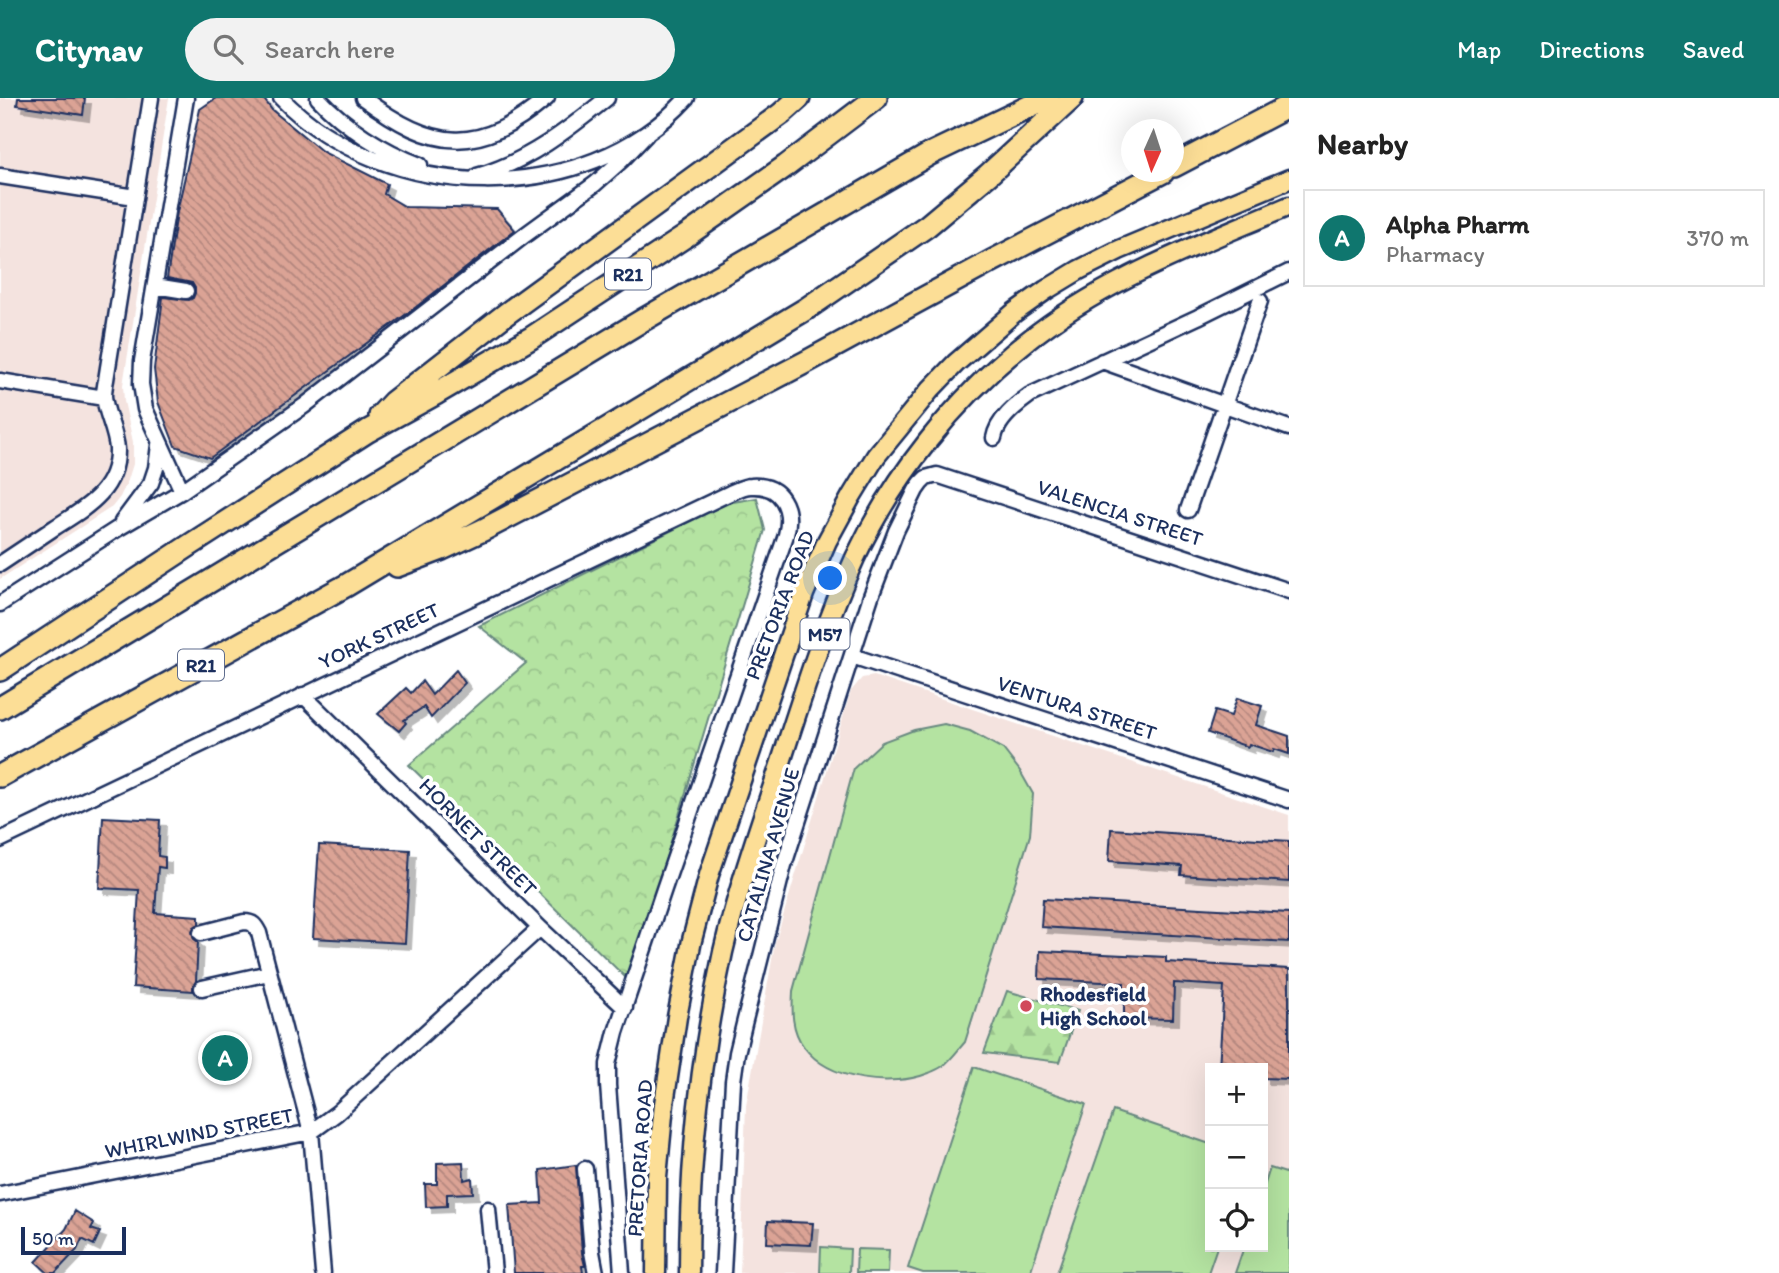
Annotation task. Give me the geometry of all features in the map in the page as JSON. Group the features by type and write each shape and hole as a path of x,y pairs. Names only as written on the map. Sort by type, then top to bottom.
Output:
{"highway":[{"path":"368,431 393,402 506,314 799,98"},
{"path":"780,114 811,98"},
{"name":"R21","path":"0,670 368,431 543,331 700,227 876,98"},
{"path":"0,708 655,313 930,154 1047,98"},
{"name":"R21","path":"0,776 347,584 806,309 927,226 988,175 1072,98"},
{"path":"1184,161 1289,106"},
{"path":"347,584 442,549 484,530 1144,182"}],"main road":[{"name":"PRETORIA ROAD","path":"656,1273 657,1177 664,1104 692,940 709,875 804,594 827,541 851,497 876,456 930,390 979,342 1026,305 1079,270 1119,250 1289,179"},
{"name":"M57","path":"689,1273 692,1166 703,1070 724,950 746,869 804,693 839,595 875,521 911,464 956,408 1026,342 1085,300 1116,283 1289,206"}],"street":[{"path":"0,564 90,505 105,489 114,471 117,448 104,398 151,98"},
{"path":"182,491 145,408 141,384 142,361 186,98"},
{"path":"281,98 319,131 350,148 405,169 459,179 501,180 545,174 604,157 646,135"},
{"path":"318,98 351,127 382,146 407,160 459,179 498,170 528,156 607,98"},
{"path":"363,98 385,114 417,131 445,139 461,140 496,132 547,98"},
{"path":"0,604 182,491 303,406 595,184 687,98"},
{"path":"0,176 135,197"},
{"path":"994,438 997,427 1030,395 1289,272"},
{"path":"155,286 186,291"},
{"path":"1188,510 1260,301"},
{"path":"1102,361 1289,428"},
{"path":"0,381 104,398"},
{"path":"117,529 151,483 159,443"},
{"name":"VALENCIA STREET","path":"937,475 1289,591"},
{"name":"CATALINA AVENUE","path":"723,1273 737,1054 784,865 896,531 920,483 937,475"},
{"name":"YORK STREET","path":"0,840 730,493 751,486 770,489 784,500 789,517 786,535 625,1008"},
{"name":"VENTURA STREET","path":"852,656 1289,800"},
{"name":"HORNET STREET","path":"303,695 625,1008"},
{"path":"201,933 250,922 255,924 259,933 311,1132 323,1273"},
{"name":"WHIRLWIND STREET","path":"0,1194 311,1132 337,1113 540,928"},
{"path":"202,988 269,973"},
{"path":"622,1273 607,1076 611,1050 625,1008"},
{"path":"585,1168 596,1273"},
{"path":"488,1209 494,1273"}],"shaded area":[{"path":"0,98 169,98 123,385 133,442 133,464 128,480 112,507 0,579"},
{"name":"Rhodesfield High School","path":"874,676 1289,815 1289,1273 740,1273 746,1106 775,943 851,691 862,678"}],"green space":[{"path":"757,498 765,530 629,981 409,765 526,663 479,626 727,503"},
{"path":"944,724 970,731 1003,749 1033,794 1030,835 965,1042 943,1066 914,1078 880,1080 845,1074 829,1068 815,1058 800,1041 793,1013 793,991 854,768 882,742 914,730"},
{"path":"1007,991 1078,1011 1060,1062 984,1053"},
{"path":"974,1067 1086,1104 1030,1273 923,1273 908,1268"},
{"path":"1113,1111 1205,1142 1205,1252 1215,1252 1208,1273 1057,1273"},
{"path":"1270,1168 1289,1174 1289,1273 1235,1273 1242,1252 1268,1252"},
{"path":"821,1247 850,1249 849,1273 820,1273"},
{"path":"857,1249 889,1250 888,1273 856,1273"}],"building":[{"path":"18,98 85,98 83,115 17,105"},
{"path":"216,98 263,98 272,110 323,152 387,184 384,194 406,207 497,209 515,230 416,307 210,458 175,446 158,402 154,369 163,297 189,300 195,293 192,283 167,278 177,212 200,109"},
{"path":"456,670 465,683 431,718 424,707 404,720 406,723 399,731 378,714 406,688 411,693 422,681 432,695"},
{"path":"1237,698 1262,706 1256,725 1289,736 1289,754 1249,744 1248,747 1208,733 1215,711 1231,716"},
{"path":"103,817 160,820 158,856 165,857 165,868 158,867 155,913 199,916 199,924 192,931 198,942 193,991 133,987 139,890 99,888"},
{"path":"1111,829 1289,841 1289,882 1181,875 1182,866 1109,861"},
{"path":"319,845 410,850 405,943 313,938"},
{"path":"1043,899 1289,913 1289,942 1041,927"},
{"path":"1040,951 1166,957 1166,962 1289,969 1289,1079 1268,1078 1268,1063 1219,1063 1224,986 1174,983 1173,1019 1124,1018 1124,983 1039,979"},
{"path":"463,1162 464,1180 472,1178 473,1193 447,1194 447,1206 426,1207 425,1184 437,1184 437,1163"},
{"path":"576,1165 585,1266 582,1266 583,1273 514,1273 509,1205 542,1203 540,1170"},
{"path":"75,1211 94,1223 91,1229 100,1232 94,1245 82,1239 77,1250 55,1273 48,1273 36,1262 66,1229"},
{"path":"768,1221 813,1223 811,1245 767,1243"}],"place":[{"name":"Rhodesfield High School","path":"1026,1006"},
{"name":"Alpha Pharm","path":"225,1058"}]}
